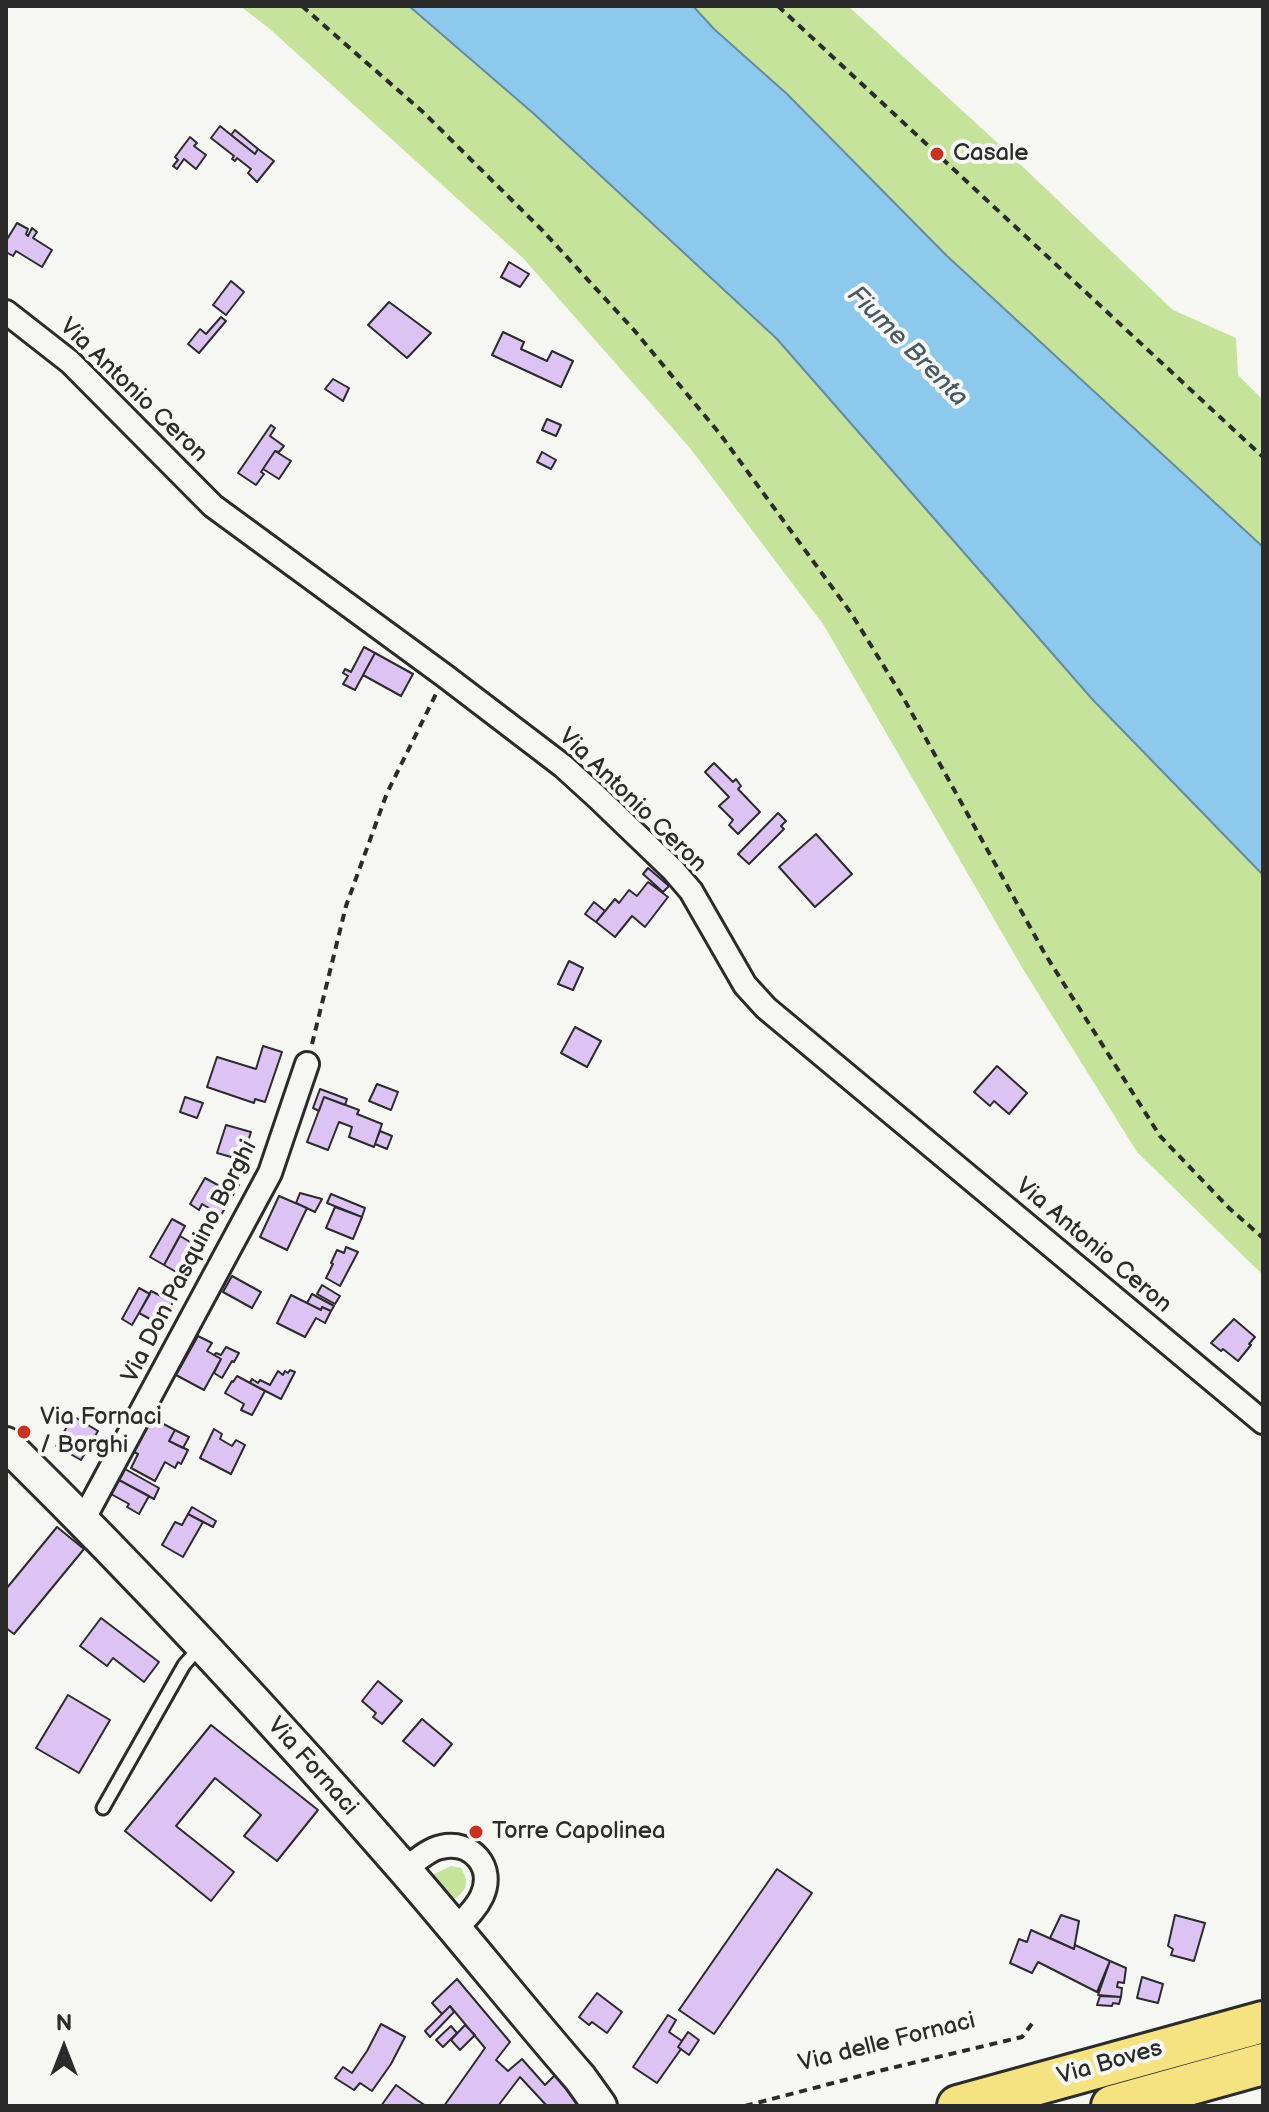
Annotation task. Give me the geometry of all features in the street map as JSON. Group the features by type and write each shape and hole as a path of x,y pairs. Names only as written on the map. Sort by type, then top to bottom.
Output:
{"highway":[{"name":"Via Boves","path":"958,2106 1263,2022"},
{"name":"Via Boves","path":"1112,2106 1263,2064"}],"street":[{"name":"Via Antonio Ceron","path":"6,312 70,362 213,506 563,766 673,870 698,902 745,985 766,1008 1263,1422"},
{"name":"Via Don Pasquino Borghi","path":"83,1520 270,1173 307,1064"},
{"name":"Via Fornaci","path":"6,1444 202,1645 404,1870 580,2078 600,2106"},
{"path":"404,1870 438,1847 455,1845 467,1848 478,1857 485,1872 484,1892 476,1907 455,1929"}],"lane":[{"path":"103,1808 184,1665 202,1645"}],"path":[{"path":"302,6 424,113 542,230 634,330 720,434 851,613 904,699 1045,954 1160,1136 1229,1208 1263,1238"},
{"path":"778,6 1263,457"},
{"path":"307,1064 351,892 387,793 445,676"},
{"name":"Via delle Fornaci","path":"745,2106 1022,2037 1034,2021"}],"green space":[{"path":"240,6 409,6 533,113 777,339 1093,700 1263,875 1263,1275 1137,1152 1023,969 823,624 690,448 523,258 271,30"},
{"path":"693,6 848,6 1173,310 1236,338 1238,375 1263,400 1263,547 947,256 787,94 714,29"},
{"path":"451,1866 461,1868 466,1883 463,1891 451,1901 432,1875"}],"water":[{"name":"Fiume Brenta","path":"409,6 693,6 714,29 787,94 947,256 1263,547 1263,875 1093,700 777,339 533,113"}],"building":[{"path":"220,126 255,154 258,149 274,161 257,182 248,173 251,169 237,158 235,161 232,159 234,156 211,138"},
{"path":"235,130 258,149 255,154 231,135"},
{"path":"190,137 197,143 194,146 206,155 196,169 184,159 177,169 173,166 178,160 175,157"},
{"path":"17,223 28,229 28,236 32,228 37,232 33,238 52,250 42,267 16,251 13,256 6,252 6,241"},
{"path":"509,262 529,274 520,287 501,277"},
{"path":"231,281 244,292 226,315 213,305"},
{"path":"389,302 431,333 407,358 368,325"},
{"path":"221,317 226,321 199,353 188,344 200,329 206,334"},
{"path":"503,332 524,342 521,349 547,361 552,351 573,361 561,387 492,355"},
{"path":"333,379 349,388 343,401 325,389"},
{"path":"547,419 561,425 556,436 542,430"},
{"path":"271,425 275,428 270,436 284,446 279,452 275,451 256,485 238,473"},
{"path":"275,451 291,461 279,479 263,469"},
{"path":"542,452 556,460 551,469 537,462"},
{"path":"364,647 375,653 355,690 343,684 348,676 343,673 345,669 351,672"},
{"path":"375,653 413,674 401,696 363,675"},
{"path":"714,763 733,782 736,779 741,786 738,789 760,812 738,834 729,825 733,820 719,806 729,797 705,772"},
{"path":"778,813 786,821 781,826 784,829 749,864 738,854"},
{"path":"816,834 852,874 815,907 779,867"},
{"path":"648,868 669,886 663,892 643,874"},
{"path":"648,882 668,897 645,927 632,916 615,937 596,922 615,899 619,903 629,890 637,896"},
{"path":"594,902 605,911 596,922 585,914"},
{"path":"569,961 583,968 573,990 558,984"},
{"path":"575,1027 601,1041 587,1067 561,1053"},
{"path":"263,1046 282,1052 265,1102 255,1099 254,1103 207,1087 217,1057 256,1069"},
{"path":"997,1066 1027,1093 1009,1114 994,1101 990,1106 974,1092"},
{"path":"377,1084 398,1092 391,1110 369,1101"},
{"path":"320,1089 347,1099 345,1105 324,1097 319,1111 313,1108"},
{"path":"185,1097 203,1103 197,1118 180,1112"},
{"path":"324,1097 359,1110 357,1114 382,1124 374,1147 349,1137 352,1127 339,1122 328,1150 307,1142"},
{"path":"226,1125 251,1132 242,1160 217,1153"},
{"path":"380,1131 392,1136 387,1149 375,1144"},
{"path":"205,1178 225,1189 230,1180 239,1185 221,1215 202,1204 199,1210 190,1204"},
{"path":"300,1193 322,1199 315,1212 296,1203"},
{"path":"331,1194 365,1208 362,1217 327,1203"},
{"path":"279,1196 307,1208 287,1250 260,1237"},
{"path":"335,1207 362,1217 353,1239 326,1228"},
{"path":"172,1219 185,1226 164,1265 150,1257"},
{"path":"180,1236 202,1249 183,1276 164,1265"},
{"path":"346,1247 358,1252 340,1286 326,1278 337,1250 344,1253"},
{"path":"232,1276 261,1292 252,1308 223,1292"},
{"path":"322,1285 340,1296 335,1304 317,1294"},
{"path":"139,1288 150,1294 132,1325 122,1319"},
{"path":"151,1291 173,1302 161,1325 139,1313"},
{"path":"312,1294 334,1306 331,1311 307,1303"},
{"path":"291,1295 321,1310 322,1307 331,1311 325,1323 316,1318 305,1337 277,1323"},
{"path":"1234,1319 1255,1337 1238,1361 1211,1343"},
{"path":"198,1336 212,1343 207,1351 221,1359 204,1390 176,1375"},
{"path":"226,1347 239,1353 222,1378 214,1373 221,1359 214,1355 221,1355"},
{"path":"290,1370 295,1372 281,1399 250,1383 252,1379 270,1385 278,1371 283,1375"},
{"path":"237,1376 265,1391 252,1415 241,1410 244,1404 225,1393"},
{"path":"73,1416 98,1431 81,1460 56,1446"},
{"path":"152,1418 175,1430 169,1441 188,1450 181,1464 178,1462 175,1468 165,1462 155,1481 131,1468 138,1454 134,1452"},
{"path":"214,1429 222,1434 220,1439 232,1446 236,1440 245,1445 231,1474 200,1458"},
{"path":"175,1430 189,1437 183,1448 169,1441"},
{"path":"125,1469 159,1488 154,1499 119,1480"},
{"path":"119,1480 149,1496 139,1514 111,1494"},
{"path":"192,1507 216,1521 213,1527 188,1514"},
{"path":"188,1514 203,1522 183,1557 162,1545 175,1522 182,1525"},
{"path":"57,1527 84,1549 14,1634 6,1628 6,1589"},
{"path":"101,1618 159,1662 144,1682 113,1658 107,1666 80,1646"},
{"path":"378,1681 402,1701 382,1724 373,1717 376,1713 362,1701"},
{"path":"68,1695 110,1720 79,1773 36,1748"},
{"path":"422,1719 452,1744 434,1766 403,1741"},
{"path":"211,1725 318,1810 277,1861 244,1836 261,1815 215,1778 176,1826 234,1872 211,1901 125,1831"},
{"path":"777,1869 812,1893 714,2034 679,2010"},
{"path":"1061,1915 1079,1921 1074,1949 1050,1938"},
{"path":"1175,1915 1205,1923 1194,1961 1171,1955 1173,1949 1168,1946"},
{"path":"1031,1930 1110,1961 1097,1992 1038,1962 1032,1973 1010,1963 1019,1939 1027,1942"},
{"path":"1110,1961 1126,1968 1124,1983 1118,1982 1117,1987 1122,1988 1121,1997 1098,1995"},
{"path":"1142,1977 1163,1984 1158,2003 1137,1998"},
{"path":"457,1979 510,2042 496,2060 508,2071 522,2059 545,2085 555,2075 579,2101 574,2106 547,2106 520,2077 498,2106 444,2106 485,2048 450,2006 442,2014 432,2003"},
{"path":"597,1993 622,2012 607,2033 579,2017"},
{"path":"1100,1996 1121,1997 1119,2004 1097,2005"},
{"path":"450,2006 454,2012 430,2037 425,2031"},
{"path":"668,2015 676,2020 669,2032 682,2041 678,2047 681,2049 657,2083 633,2067"},
{"path":"381,2024 405,2037 372,2091 360,2083 354,2090 335,2078 343,2067 352,2073"},
{"path":"465,2025 475,2035 460,2050 451,2040"},
{"path":"451,2026 457,2033 443,2047 436,2040"},
{"path":"688,2032 699,2040 689,2055 678,2047"},
{"path":"396,2085 417,2100 426,2106 381,2106"}],"place":[{"name":"Casale","path":"937,154"},
{"name":"Via Fornaci / Borghi","path":"24,1432"},
{"name":"Torre Capolinea","path":"476,1832"}]}
